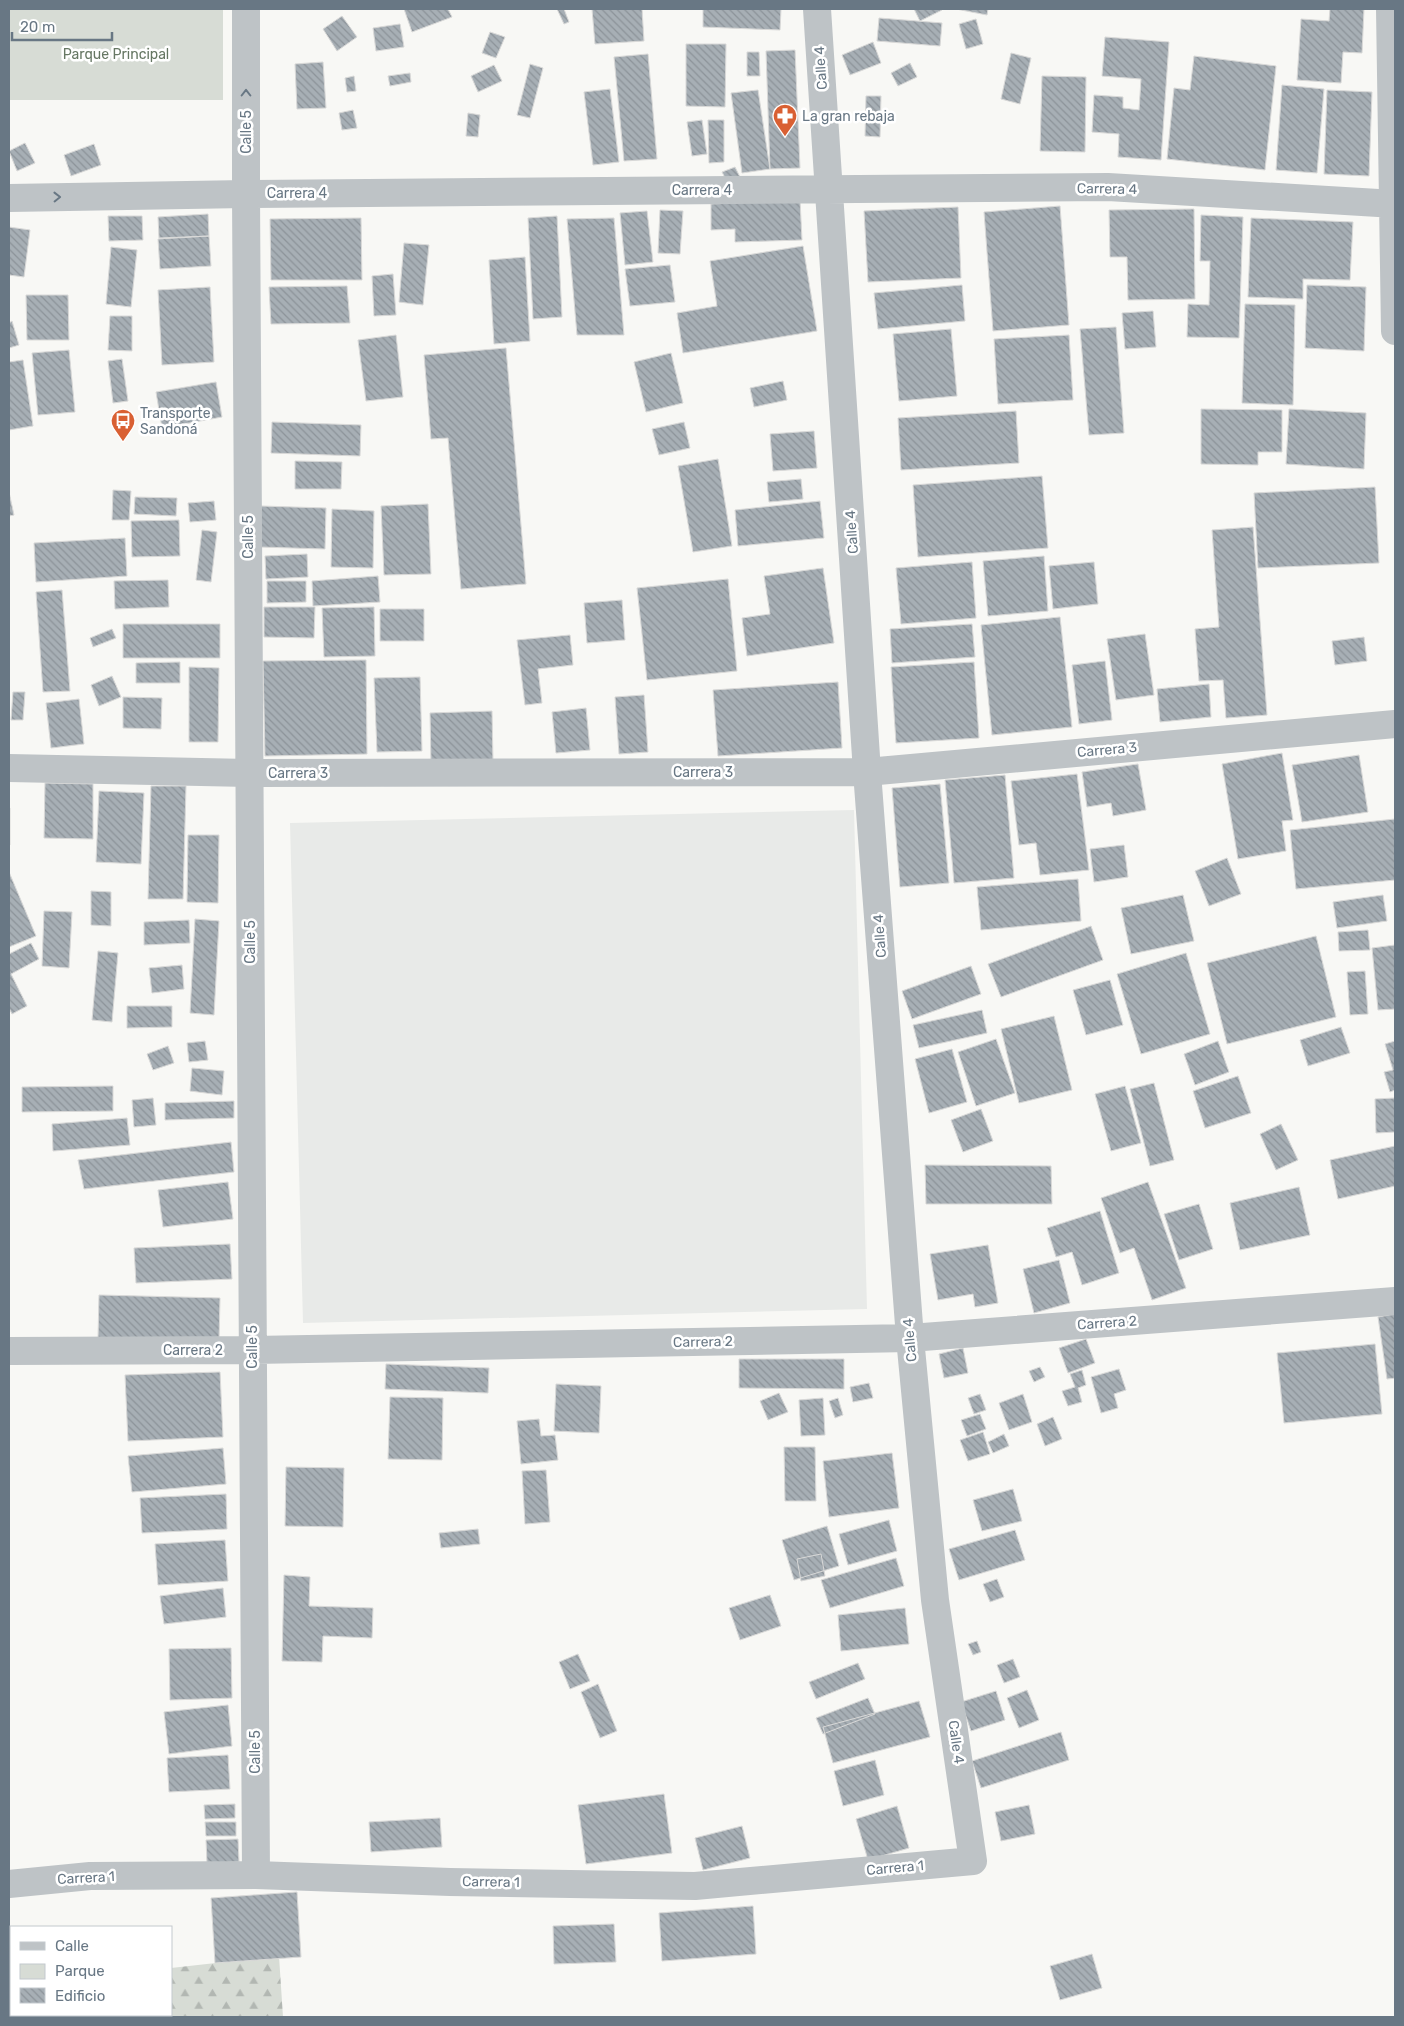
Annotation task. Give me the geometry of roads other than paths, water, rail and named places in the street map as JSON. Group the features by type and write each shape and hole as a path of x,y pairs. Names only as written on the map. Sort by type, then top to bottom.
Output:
{"street":[{"name":"Calle 5","path":"246,9 256,1875"},
{"name":"Calle 4","path":"817,9 867,772 910,1338 935,1600 973,1861"},
{"path":"1390,9 1395,331"},
{"name":"Carrera 4","path":"9,198 246,194 1108,187 1394,204"},
{"name":"Carrera 3","path":"9,768 249,773 867,772 1395,724"},
{"name":"Carrera 2","path":"9,1352 252,1350 910,1338 1395,1301"},
{"name":"Carrera 1","path":"9,1884 90,1876 256,1875 460,1882 695,1886 973,1861"}],"place":[{"name":"La gran rebaja","path":"785,137"},
{"name":"Transporte Sandoná","path":"123,442"}],"park label":[{"name":"Parque Principal","path":"116,54"}]}
